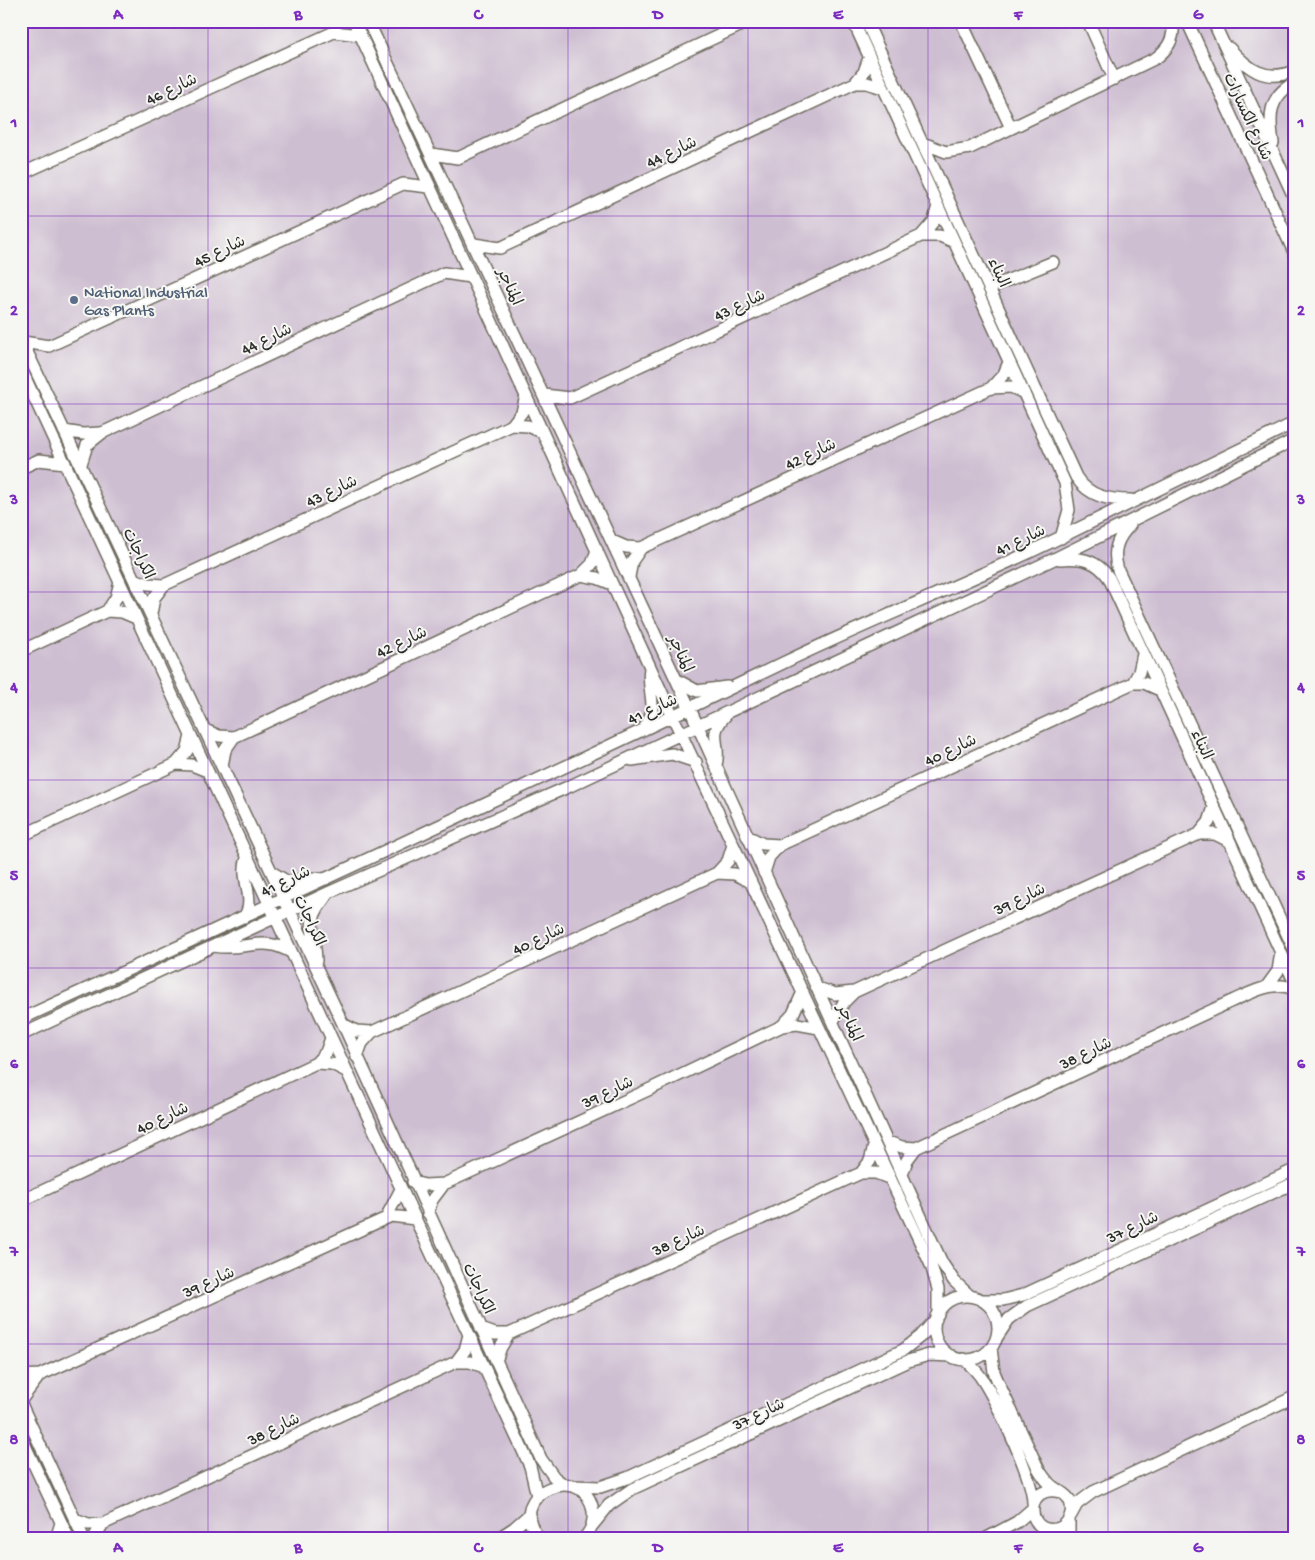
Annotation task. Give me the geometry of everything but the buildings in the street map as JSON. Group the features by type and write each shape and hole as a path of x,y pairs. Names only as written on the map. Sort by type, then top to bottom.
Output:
{"street":[{"path":"341,21 334,32 360,35"},
{"name":"المناجر","path":"354,21 673,717 696,762 733,845 936,1276 938,1289 937,1316"},
{"name":"المناجر","path":"368,21 677,680 942,1263 954,1281 970,1296"},
{"path":"374,34 377,21"},
{"path":"446,184 449,170 458,158 750,21"},
{"name":"البناء","path":"853,21 937,209 1024,393 1067,490 1069,510 1061,538"},
{"name":"البناء","path":"866,21 1080,484 1103,498 1133,500"},
{"path":"961,21 1011,128"},
{"path":"1088,21 1114,79"},
{"path":"923,143 946,152 958,152 1114,79 1156,58 1169,44 1172,36 1172,21"},
{"name":"شارع الكسارات","path":"1187,21 1294,252"},
{"name":"شارع الكسارات","path":"1213,21 1294,197"},
{"name":"شارع 46","path":"21,174 334,32"},
{"path":"1222,41 1243,64 1257,73 1274,76 1294,71"},
{"path":"855,83 864,72 869,58"},
{"path":"855,83 867,83 883,88"},
{"name":"شارع 44","path":"500,248 855,83"},
{"path":"1276,157 1269,119 1270,110 1279,93 1294,83"},
{"path":"431,154 458,158"},
{"path":"415,157 411,171 403,184 429,187"},
{"name":"شارع 45","path":"49,346 403,184"},
{"name":"شارع 43","path":"570,398 921,236 934,221 937,209"},
{"path":"921,236 940,236 952,241"},
{"path":"474,244 500,248 492,260 488,275"},
{"path":"456,246 453,261 444,273 470,277"},
{"path":"989,288 1053,262"},
{"name":"شارع 44","path":"81,464 87,446 102,432 444,273"},
{"path":"22,341 49,346 41,358 37,373"},
{"name":"الكراجات","path":"22,341 315,968 343,1024 541,1459 554,1477 588,1499 592,1508 587,1535"},
{"name":"شارع 42","path":"991,388 1004,374 1009,362"},
{"name":"الكراجات","path":"22,373 530,1466 537,1496"},
{"name":"شارع 42","path":"642,548 991,388 1012,387 1024,393"},
{"path":"544,395 556,398 570,398"},
{"path":"512,426 522,412 526,396"},
{"path":"558,425 561,411 570,398"},
{"name":"شارع 41","path":"21,1019 327,879 786,662 1061,538 1133,500 1294,423"},
{"path":"512,426 528,426 542,432"},
{"name":"شارع 43","path":"164,585 512,426"},
{"name":"شارع 44","path":"64,431 83,434 102,432"},
{"path":"21,468 39,460 47,448 51,433"},
{"name":"شارع 41","path":"21,1035 289,910 625,760 1054,559 1294,440"},
{"path":"39,460 65,464"},
{"name":"البناء","path":"1137,518 1118,540 1115,552 1118,570 1294,949"},
{"path":"612,541 626,547 642,548"},
{"path":"629,577 632,561 642,548"},
{"path":"582,575 592,564 597,550"},
{"name":"البناء","path":"1054,559 1080,558 1091,562 1109,578 1294,981"},
{"path":"582,575 612,584"},
{"name":"شارع 42","path":"234,737 582,575"},
{"path":"134,579 148,584 164,585"},
{"path":"107,611 116,598 120,582"},
{"path":"151,614 154,598 164,585"},
{"path":"21,651 107,611 122,612 136,618"},
{"path":"1143,654 1139,672 1133,682 1144,683 1160,690"},
{"name":"المناجر","path":"643,730 651,717 653,709 649,684 650,667"},
{"path":"677,680 697,692 734,687"},
{"name":"شارع 40","path":"780,845 1133,682"},
{"path":"716,766 718,750 715,731 718,724 731,710"},
{"path":"205,730 219,736 234,737"},
{"path":"21,836 176,764 187,751 191,736"},
{"path":"222,766 225,750 234,737"},
{"path":"625,760 672,754 696,762"},
{"path":"176,764 192,765 207,771"},
{"path":"1198,834 1209,822 1214,807"},
{"path":"1198,834 1215,834 1230,841"},
{"name":"شارع 39","path":"818,988 835,994 854,992 1198,834"},
{"path":"747,836 763,844 780,845"},
{"path":"717,873 728,860 733,845"},
{"path":"764,873 769,857 780,845"},
{"path":"244,917 250,903 244,875 247,858"},
{"path":"271,872 288,882 310,878 327,879"},
{"path":"717,873 735,874 751,882"},
{"name":"شارع 40","path":"372,1032 717,873"},
{"path":"315,968 311,923 315,912 330,892"},
{"path":"212,946 228,948 265,943 281,947 292,953"},
{"path":"1267,986 1278,971 1281,952"},
{"path":"1267,986 1283,986 1294,989"},
{"name":"شارع 38","path":"916,1148 1267,986"},
{"name":"شارع 39","path":"414,1182 426,1185 444,1184 782,1026 793,1014 803,992"},
{"name":"شارع 39","path":"833,1021 844,1002 854,992"},
{"path":"343,1024 356,1031 372,1032"},
{"name":"شارع 39","path":"782,1026 805,1025 819,1028"},
{"path":"358,1057 362,1043 372,1032"},
{"path":"316,1063 326,1052 331,1038"},
{"path":"316,1063 332,1064 346,1071"},
{"name":"شارع 40","path":"21,1200 316,1063"},
{"path":"888,1142 902,1147 916,1148"},
{"path":"861,1173 870,1161 874,1146"},
{"path":"902,1174 907,1160 916,1148"},
{"name":"شارع 37","path":"982,1300 1003,1300 1023,1295 1294,1170"},
{"path":"861,1173 876,1173 889,1178"},
{"name":"شارع 38","path":"509,1334 861,1173"},
{"name":"شارع 37","path":"997,1337 1009,1319 1027,1306 1294,1183"},
{"path":"428,1213 432,1200 444,1184"},
{"path":"401,1189 389,1212 390,1216 415,1219"},
{"name":"شارع 39","path":"21,1376 40,1375 390,1216"},
{"path":"970,1296 982,1300 992,1308 997,1319 997,1337 991,1348 982,1356 964,1359 952,1356 942,1348 936,1338 937,1316 951,1300 970,1296"},
{"name":"شارع 37","path":"568,1485 600,1487 636,1474 904,1350 921,1336 937,1316"},
{"path":"481,1329 495,1334 509,1334"},
{"path":"496,1361 501,1347 509,1334"},
{"path":"456,1362 465,1350 469,1335"},
{"path":"991,1348 997,1378 1038,1468 1044,1477 1070,1503 1069,1539"},
{"name":"شارع 37","path":"587,1535 609,1505 632,1489 908,1361 929,1355 952,1356"},
{"path":"964,1359 988,1389 1031,1482 1033,1515 1043,1527 1058,1539"},
{"path":"456,1362 470,1362 484,1367"},
{"name":"شارع 38","path":"103,1524 456,1362"},
{"name":"شارع 39","path":"21,1400 40,1375"},
{"path":"1009,1527 1059,1528 1070,1517 1077,1504 1093,1492 1294,1397"},
{"path":"21,1404 84,1539"},
{"path":"21,1437 69,1539"},
{"path":"540,1539 531,1524 530,1514 537,1496 544,1489 568,1485"},
{"path":"985,1539 1009,1527 1032,1506 1036,1497 1047,1490 1061,1493 1093,1492"},
{"path":"497,1539 530,1514"},
{"path":"74,1519 88,1524 103,1524"},
{"path":"56,1539 61,1523"},
{"path":"93,1539 103,1524"}],"shaded area":[{"path":"21,21 1294,21 1294,1539 21,1539"}],"place":[{"name":"National Industrial Gas Plants","path":"74,300"}]}
